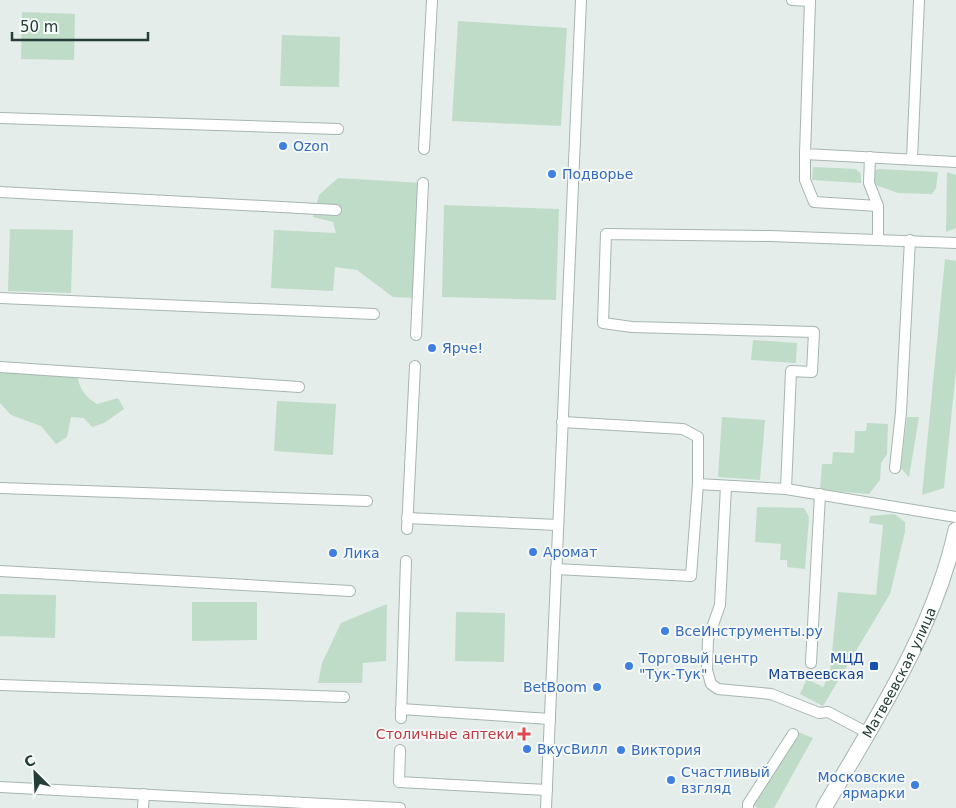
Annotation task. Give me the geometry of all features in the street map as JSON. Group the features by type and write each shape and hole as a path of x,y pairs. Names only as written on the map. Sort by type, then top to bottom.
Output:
{"street":[{"name":"Матвеевская улица","path":"824,808 910,657 941,583 956,530"}],"lane":[{"path":"424,149 432,0"},
{"path":"546,808 580,0"},
{"path":"792,0 810,1 805,180 814,202 878,206"},
{"path":"912,159 919,0"},
{"path":"0,118 338,129"},
{"path":"805,154 956,162"},
{"path":"870,157 869,184 878,206 878,239"},
{"path":"416,334 422,183"},
{"path":"0,192 336,210"},
{"path":"786,489 791,371 812,372 814,332 632,327 603,323 606,234 878,239 956,243"},
{"path":"895,468 901,412 910,240"},
{"path":"0,298 374,314"},
{"path":"415,366 407,523 558,525"},
{"path":"0,367 299,387"},
{"path":"556,568 691,576 698,484 698,437 683,429 562,422"},
{"path":"698,484 786,489 956,517"},
{"path":"726,486 720,605 708,639 707,670 711,684 718,689 771,694 819,713 828,712 868,732"},
{"path":"0,488 367,501"},
{"path":"811,663 820,494"},
{"path":"406,561 401,714 550,719"},
{"path":"0,571 350,591"},
{"path":"0,685 344,697"},
{"path":"748,808 748,804 792,734"},
{"path":"400,750 399,782 547,790"},
{"path":"0,787 400,808"},
{"path":"143,808 144,794"}],"green space":[{"path":"22,12 75,14 74,60 21,59"},
{"path":"458,21 567,28 561,126 452,121"},
{"path":"282,35 340,37 339,87 280,86"},
{"path":"813,167 856,169 861,174 861,183 812,180"},
{"path":"878,169 938,172 936,188 932,194 898,193 876,185 873,173"},
{"path":"947,172 956,175 956,228 946,232"},
{"path":"338,178 423,183 417,298 393,297 357,270 335,267 333,291 271,288 274,230 336,233 333,222 313,217 319,195"},
{"path":"444,205 559,209 556,300 442,297"},
{"path":"10,229 73,230 71,293 8,291"},
{"path":"945,259 956,261 956,370 944,488 922,495"},
{"path":"753,340 797,343 796,363 751,360"},
{"path":"0,367 77,372 80,387 92,401 97,404 118,398 124,409 104,423 92,427 84,418 71,417 67,437 56,444 41,426 11,415 0,403"},
{"path":"277,401 336,404 333,455 274,451"},
{"path":"722,417 765,420 760,480 718,477"},
{"path":"907,417 919,417 909,477 901,468"},
{"path":"867,423 888,424 887,454 881,463 880,480 869,494 820,490 822,464 832,464 833,452 854,453 855,431 866,431"},
{"path":"757,507 804,508 809,517 805,569 787,567 787,560 780,560 781,544 755,542"},
{"path":"894,514 905,522 905,532 890,594 823,706 800,694 807,679 823,687 830,673 838,592 876,595 883,525 869,523 870,516"},
{"path":"0,594 56,595 55,638 0,636"},
{"path":"192,602 257,602 257,640 192,641"},
{"path":"387,604 386,661 363,663 362,683 318,683 322,663 341,623"},
{"path":"456,612 505,613 504,662 455,661"},
{"path":"798,732 813,738 774,808 757,808 753,804"}],"place":[{"name":"Ozon","path":"283,146"},
{"name":"Подворье","path":"552,174"},
{"name":"Ярче!","path":"432,348"},
{"name":"Аромат","path":"533,552"},
{"name":"Лика","path":"333,553"},
{"name":"ВсеИнструменты.ру","path":"665,631"},
{"name":"Торговый центр \"Тук-Тук\"","path":"629,666"},
{"name":"МЦД Матвеевская","path":"874,666"},
{"name":"BetBoom","path":"597,687"},
{"name":"Столичные аптеки","path":"524,734"},
{"name":"ВкусВилл","path":"527,749"},
{"name":"Виктория","path":"621,750"},
{"name":"Счастливый взгляд","path":"671,780"},
{"name":"Московские ярмарки","path":"915,785"}]}
